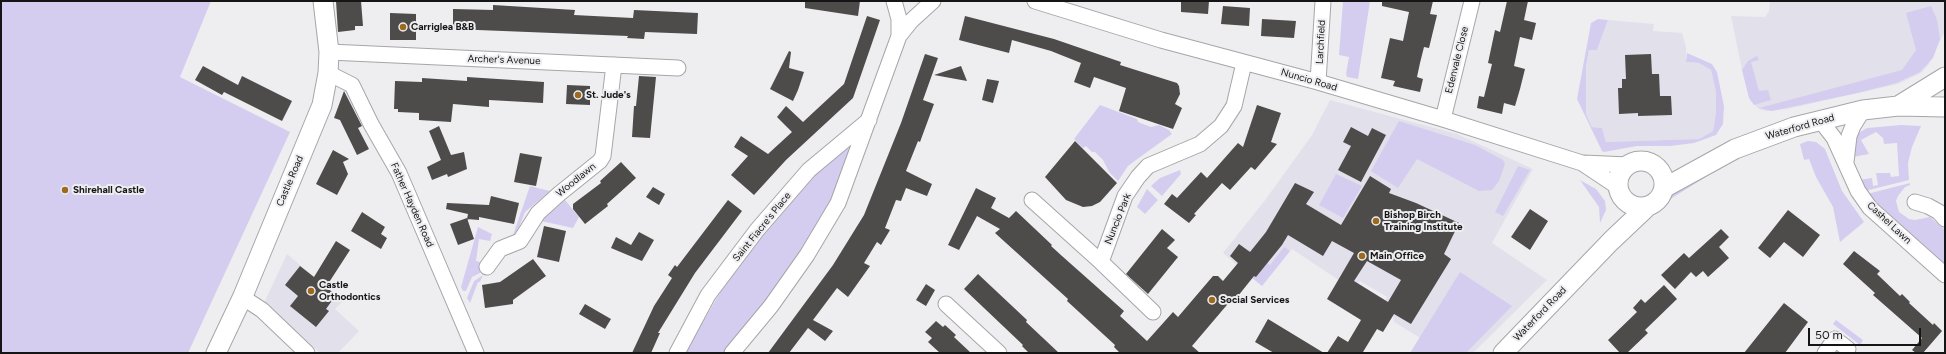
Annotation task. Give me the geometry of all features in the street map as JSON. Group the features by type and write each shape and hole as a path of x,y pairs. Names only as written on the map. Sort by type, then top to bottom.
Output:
{"main road":[{"name":"Castle Road","path":"216,353 242,297 322,105 328,72 329,52 322,1"},
{"name":"Waterford Road","path":"1898,106 1945,77"},
{"path":"1945,80 1945,95"},
{"name":"Waterford Road","path":"1664,188 1707,163 1759,139 1820,120 1863,110 1898,106 1945,107"},
{"path":"1643,161 1657,167 1661,173 1664,188 1659,200 1648,206 1634,206 1621,193 1620,175 1628,165 1643,161"},
{"name":"Waterford Road","path":"1657,167 1707,163"},
{"name":"Waterford Road","path":"1611,241 1621,193"},
{"name":"Waterford Road","path":"1503,353 1611,241 1648,206"}],"street":[{"path":"732,353 771,306 807,255 838,203 870,119 899,36 899,19 894,1"},
{"path":"899,36 911,21 933,1"},
{"name":"Nuncio Road","path":"1035,1 1161,40 1318,82 1443,119 1582,163 1628,165"},
{"name":"Larchfield","path":"1318,82 1323,1"},
{"name":"Edenvale Close","path":"1443,119 1472,1"},
{"name":"Archer's Avenue","path":"329,52 678,68"},
{"name":"Nuncio Park","path":"1101,262 1125,196 1138,177 1148,166 1200,144 1221,126 1234,106 1244,63"},
{"name":"Woodlawn","path":"487,267 500,249 520,242 538,213 600,161 603,156 614,65"},
{"name":"Father Hayden Road","path":"328,72 352,85 371,124 399,172 476,353"},
{"path":"1846,162 1849,136 1853,126 1863,110"},
{"name":"Saint Fiacre's Place","path":"677,353 708,295 758,230 809,170 870,119"},
{"name":"Cashel Lawn","path":"1820,120 1834,138 1858,191 1870,208 1945,275"},
{"name":"Nuncio Road","path":"1582,163 1621,193"},
{"path":"1032,200 1101,262 1153,312"},
{"path":"1915,202 1933,209 1945,219"},
{"path":"242,297 262,310 307,353"},
{"path":"946,304 999,353"},
{"path":"1825,353 1835,339 1848,349"}],"shaded area":[{"path":"1,1 211,1 180,77 290,132 188,353 1,353"},
{"path":"1343,1 1370,1 1358,79 1347,77 1346,74 1349,57 1339,55"},
{"path":"1770,1 1945,1 1945,31 1929,64 1921,73 1898,84 1787,109 1766,111 1759,109 1750,100 1731,16 1765,17 1769,11"},
{"path":"1931,6 1937,20 1940,39 1933,58 1920,72 1896,83 1862,92 1772,111 1759,108 1902,70 1916,50 1906,13"},
{"path":"1598,19 1608,20 1597,50 1589,50 1586,67 1586,114 1592,127 1602,128 1606,142 1699,139 1713,131 1716,112 1716,92 1711,70 1699,63 1686,62 1687,53 1712,64 1717,72 1724,106 1723,124 1716,135 1694,143 1670,146 1637,146 1604,152 1602,151 1577,99 1591,23"},
{"path":"1608,20 1654,24 1653,31 1682,33 1686,47 1686,62 1699,63 1711,70 1716,92 1716,112 1713,131 1699,139 1606,142 1602,128 1592,127 1586,114 1586,67 1589,49 1597,50"},
{"path":"1757,56 1759,60 1751,62 1759,91 1768,90 1771,100 1754,105 1749,98 1742,70 1748,61"},
{"name":"Bishop Birch Training Institute","path":"1330,100 1457,134 1533,169 1492,243 1547,280 1473,353 1445,353 1394,322 1393,315 1382,307 1387,297 1360,281 1357,285 1346,285 1292,249 1262,286 1223,253 1266,199 1312,135"},
{"path":"1100,105 1137,119 1138,122 1151,127 1159,125 1169,130 1172,134 1128,166 1118,181 1109,172 1103,160 1095,152 1092,152 1086,146 1083,148 1074,139"},
{"path":"1399,121 1475,145 1503,160 1505,164 1499,181 1492,190 1479,191 1417,159 1398,188 1371,171"},
{"path":"1901,125 1921,126 1912,147 1908,163 1909,180 1865,191 1859,180 1872,178 1873,186 1878,185 1876,173 1890,173 1891,177 1899,176 1897,143 1884,144 1883,138 1876,132 1861,140 1869,154 1853,157 1851,147 1857,134 1867,128"},
{"path":"1808,141 1816,142 1825,149 1842,191 1864,222 1840,242 1833,207 1816,177 1809,159 1804,160 1800,144"},
{"path":"848,148 855,153 836,201 785,281 725,353 685,353 721,291 762,236 815,175"},
{"path":"1518,166 1530,170 1503,216 1495,212"},
{"path":"1180,170 1181,174 1162,196 1151,186 1160,178"},
{"path":"1336,174 1362,186 1343,218 1319,205"},
{"path":"1709,175 1664,203 1674,190"},
{"path":"1580,180 1596,189 1605,201 1606,210 1600,223 1599,207"},
{"path":"1910,183 1910,185 1905,187 1898,196 1896,201 1899,212 1909,219 1915,220 1930,217 1945,230 1945,266 1885,215 1867,194"},
{"path":"530,186 550,191 525,212 516,235 513,235"},
{"path":"1147,189 1158,200 1145,214 1137,207"},
{"path":"565,200 579,217 573,228 541,221"},
{"path":"478,227 492,234 490,241 479,239 476,261 487,264 482,272 472,277 466,291 463,291 461,287"},
{"path":"1284,247 1290,251 1262,286 1236,265 1249,250 1270,265"},
{"path":"287,254 343,301 335,309 359,331 338,353 320,353 264,303"},
{"path":"1460,272 1512,306 1466,353 1410,353"},
{"path":"483,275 480,282 478,282 470,303 467,298 474,281"},
{"path":"1836,320 1863,340 1860,345 1833,324"}],"building":[{"path":"336,1 361,1 363,26 355,26 355,30 338,32"},
{"path":"805,1 860,1 858,16 805,8"},
{"path":"1181,1 1209,1 1208,14 1181,12"},
{"path":"1382,1 1433,1 1430,14 1437,15 1429,48 1424,47 1420,63 1417,77 1423,79 1420,92 1393,86 1395,81 1381,78 1390,38 1403,41 1409,12 1382,6"},
{"path":"1507,1 1528,1 1524,20 1536,23 1532,40 1520,37 1514,66 1525,69 1515,106 1504,103 1502,114 1477,108 1479,96 1484,97 1492,64 1488,63 1495,30 1500,32"},
{"path":"493,5 575,10 574,15 633,18 634,10 698,13 697,34 645,32 644,39 627,38 628,36 453,29 453,9 493,10"},
{"path":"1223,6 1250,8 1249,26 1221,24"},
{"name":"Carriglea B&B","path":"390,13 416,14 416,40 390,40"},
{"path":"867,16 880,20 853,98 786,160 754,195 731,175 748,156 734,147 741,136 768,154 792,132 777,117 786,106 803,122 844,84"},
{"path":"965,16 1054,39 1121,62 1120,65 1177,83 1180,94 1175,104 1182,108 1173,129 1119,111 1126,88 1094,77 1090,88 1074,82 1081,63 1051,51 1012,40 1009,53 959,40"},
{"path":"1262,19 1296,21 1294,38 1261,36"},
{"path":"789,51 791,52 789,68 804,72 793,101 770,89"},
{"path":"925,54 938,58 923,100 934,104 920,142 918,141 906,171 932,184 927,196 906,188 901,201 896,200 885,228 890,230 881,245 877,242 864,263 870,266 848,297 837,288 813,320 833,331 825,341 808,328 789,353 768,353 833,265 864,215 901,123"},
{"path":"1651,54 1652,74 1659,74 1660,96 1671,96 1672,115 1638,116 1638,113 1619,114 1618,88 1622,88 1622,79 1626,79 1625,55"},
{"path":"203,66 238,85 242,76 292,101 282,121 224,92 222,95 195,80"},
{"path":"961,66 967,81 934,75"},
{"path":"639,76 656,77 650,138 632,137 634,106 636,106"},
{"path":"467,77 544,82 543,103 489,100 489,107 453,104 451,122 419,120 419,113 398,112 398,109 394,109 395,81 422,82 422,78 467,81"},
{"path":"987,79 999,81 993,103 982,100"},
{"name":"St. Jude's","path":"567,85 590,86 590,105 566,104"},
{"path":"344,91 362,126 358,128 369,149 357,155 340,120 334,118"},
{"path":"1257,105 1281,113 1271,142 1277,144 1255,170 1251,167 1230,190 1222,183 1194,214 1196,215 1189,223 1164,204 1172,194 1177,198 1201,172 1207,178 1238,143 1243,147"},
{"path":"439,126 451,155 464,152 467,169 448,177 447,174 432,180 427,167 441,160 429,131"},
{"path":"1351,127 1368,136 1372,128 1386,135 1361,182 1338,170 1351,146 1343,142"},
{"path":"1075,141 1117,183 1100,202 1092,206 1083,207 1066,200 1045,177"},
{"path":"333,150 349,159 343,162 348,174 337,195 316,184"},
{"path":"520,153 542,157 536,186 514,182"},
{"path":"621,162 636,178 607,204 608,206 585,224 573,209 573,204 601,183 600,181"},
{"path":"1370,176 1391,189 1389,193 1416,203 1459,223 1444,254 1451,259 1411,324 1394,314 1383,332 1377,329 1363,352 1365,353 1327,353 1338,336 1348,342 1361,320 1327,299 1354,253 1332,241 1323,256 1288,235 1282,245 1256,277 1254,276 1234,301 1232,299 1192,346 1200,353 1120,353 1114,347 1115,345 1067,301 1068,299 995,233 1000,229 977,216 959,250 948,245 976,188 996,198 991,208 1009,218 1016,211 1052,245 1051,246 1124,311 1120,316 1147,341 1173,312 1178,317 1213,276 1218,276 1223,281 1238,263 1230,256 1239,244 1250,252 1266,232 1295,183 1314,192 1306,204 1341,225","holes":["1367,261 1401,280 1388,302 1354,281"]},
{"path":"653,187 665,194 659,205 646,197"},
{"path":"491,196 519,203 514,224 479,217 479,220 467,219 468,214 446,209 447,203 489,205"},
{"path":"728,200 742,211 695,273 658,333 660,333 651,353 632,353 654,306 672,278 668,275 675,265 677,267"},
{"path":"1530,209 1548,221 1530,250 1511,237"},
{"path":"1788,210 1820,235 1803,257 1784,242 1770,258 1758,248"},
{"path":"362,212 385,227 381,234 387,238 381,249 351,231"},
{"path":"467,218 474,239 458,245 450,224"},
{"path":"544,226 566,231 559,262 537,257"},
{"path":"1162,229 1175,240 1167,248 1178,257 1148,294 1126,274"},
{"path":"1721,229 1729,237 1719,247 1729,258 1708,277 1703,271 1696,277 1691,272 1675,289 1661,275 1684,253 1689,258"},
{"path":"639,232 654,240 642,261 611,248 616,237 631,245"},
{"name":"Castle Orthodontics","path":"336,241 350,250 326,287 336,295 326,309 329,311 316,327 290,306 298,296 285,285 300,266 314,277"},
{"path":"1854,251 1880,271 1877,274 1900,296 1902,294 1910,302 1909,303 1933,325 1934,323 1942,331 1923,353 1916,353 1912,350 1922,338 1873,295 1875,293 1843,264"},
{"path":"533,259 546,276 513,300 513,304 485,308 482,285 500,282"},
{"path":"978,274 1027,320 1026,322 1059,353 1029,353 1022,346 1023,345 964,289"},
{"path":"926,284 935,290 926,306 916,300"},
{"path":"1664,285 1677,299 1645,330 1648,333 1627,353 1620,353 1608,340 1637,312 1633,308 1641,299 1645,303"},
{"path":"1784,303 1808,322 1785,353 1744,353"},
{"path":"585,304 611,319 605,329 579,314"},
{"path":"1268,319 1324,353 1274,353 1255,342"},
{"path":"936,321 943,327 945,325 956,335 954,337 971,353 940,353 928,342 932,338 925,332"}],"place":[{"name":"Carriglea B&B","path":"403,27"},
{"name":"St. Jude's","path":"578,95"},
{"name":"Shirehall Castle","path":"65,190"},
{"name":"Bishop Birch Training Institute","path":"1376,221"},
{"name":"Main Office","path":"1362,256"},
{"name":"Castle Orthodontics","path":"311,291"},
{"name":"Social Services","path":"1212,300"}]}
